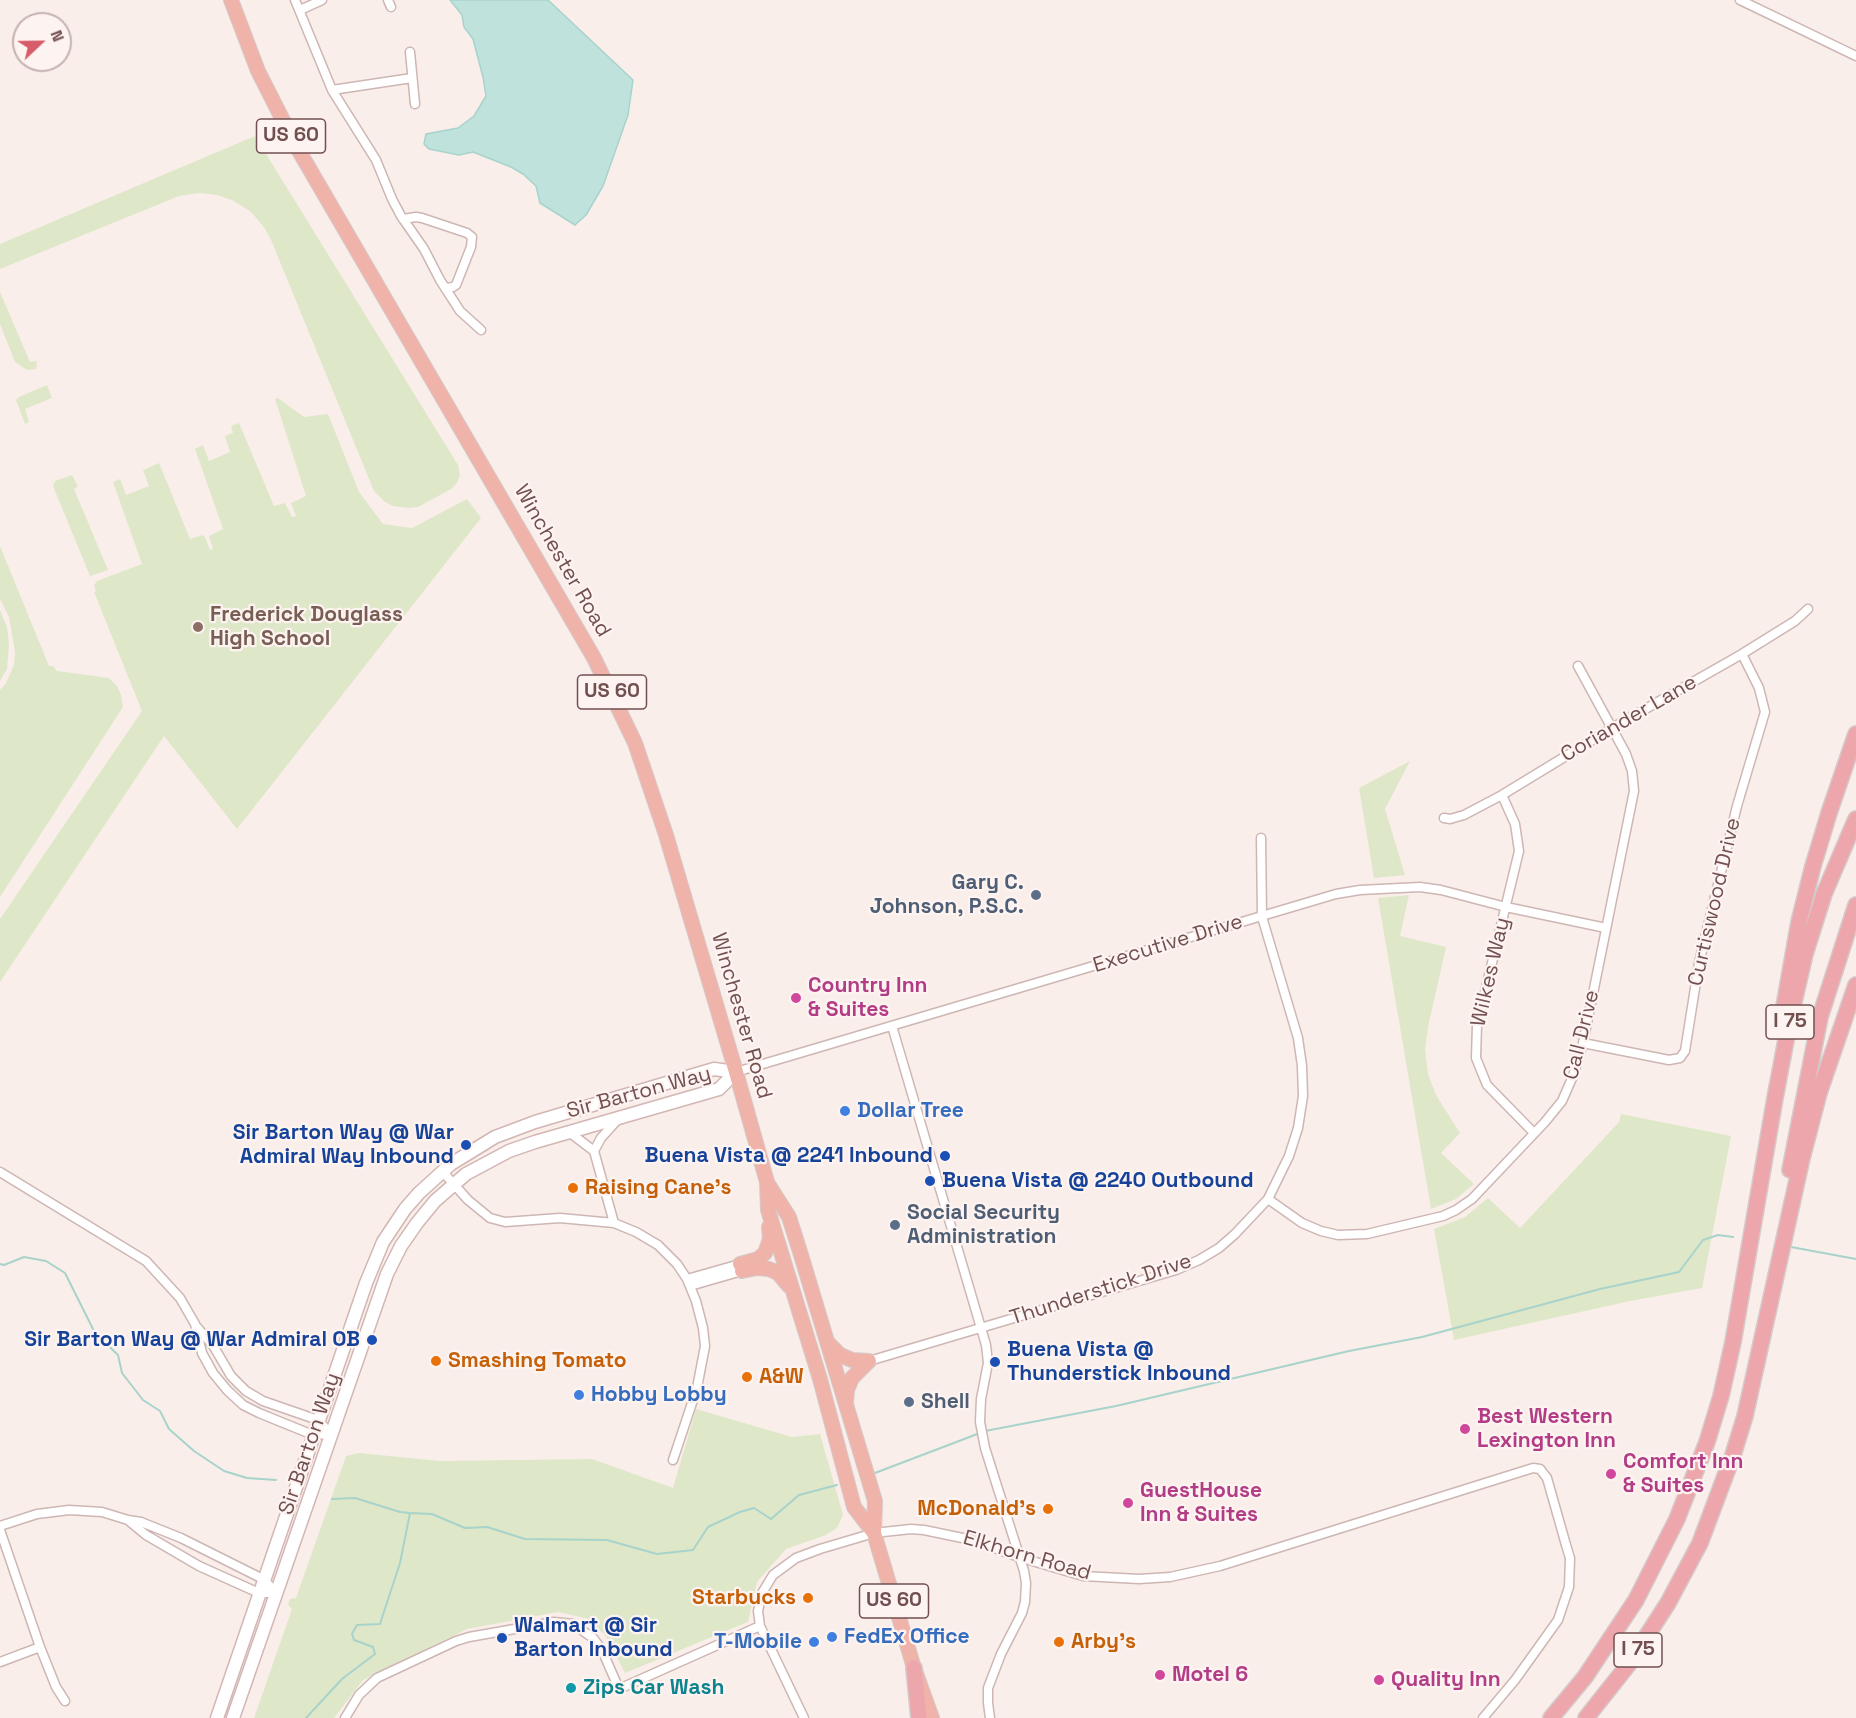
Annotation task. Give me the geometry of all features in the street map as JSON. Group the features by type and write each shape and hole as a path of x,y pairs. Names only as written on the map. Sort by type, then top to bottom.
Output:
{"highway":[{"name":"Winchester Road","path":"231,0 262,81 295,144 594,658 618,704 647,774 736,1072 767,1182 768,1210 820,1379 854,1507 874,1533"},
{"path":"1753,1233 1791,961 1813,866 1856,734"},
{"name":"I 75","path":"1551,1718 1585,1677 1636,1600 1677,1519 1703,1452 1721,1396 1733,1342 1777,1087 1805,954 1824,894 1856,819"},
{"name":"I 75","path":"1586,1718 1646,1638 1700,1543 1733,1455 1773,1289 1790,1170 1820,1017 1856,905"},
{"path":"1773,1289 1819,1093 1856,985"},
{"name":"Winchester Road","path":"767,1182 789,1217 875,1501 874,1533 914,1668 932,1718"},
{"path":"741,1268 758,1259 768,1247 770,1239 768,1210"},
{"path":"741,1268 769,1269 778,1273 793,1291"},
{"path":"826,1341 840,1354 852,1360 869,1361"},
{"path":"846,1405 847,1390 852,1378 869,1361"},
{"path":"914,1668 919,1718"},
{"path":"1592,1718 1607,1693"}],"main road":[{"name":"Sir Barton Way","path":"217,1718 366,1283 383,1242 405,1209 442,1172 482,1143 535,1122 714,1070 736,1072"},
{"name":"Sir Barton Way","path":"233,1718 387,1274 401,1245 417,1223 453,1184 466,1174 509,1151 719,1089 736,1072"}],"street":[{"path":"295,0 332,90 376,160 403,219 424,249 460,311 481,330"},
{"path":"300,10 322,0"},
{"path":"1740,0 1856,56"},
{"path":"410,52 416,104"},
{"path":"332,90 412,78"},
{"path":"403,219 416,216 467,233 472,237 471,247 456,285 445,288"},
{"name":"Coriander Lane","path":"1444,818 1450,819 1464,815 1502,795 1612,728 1742,654 1795,621 1808,609"},
{"name":"Curtiswood Drive","path":"1583,1043 1670,1060 1680,1058 1685,1052 1705,941 1738,799 1765,712 1760,688 1742,654"},
{"name":"Call Drive","path":"1268,1199 1302,1223 1338,1235 1367,1234 1426,1221 1456,1210 1472,1199 1554,1112 1568,1089 1583,1043 1634,791 1632,771 1621,744 1578,666"},
{"name":"Wilkes Way","path":"1502,795 1515,824 1519,851 1477,1025 1476,1058 1487,1085 1534,1133"},
{"name":"Thunderstick Drive","path":"869,1361 1153,1278 1198,1260 1219,1248 1268,1199 1298,1128 1303,1086 1298,1038 1262,917 1261,838"},
{"name":"Executive Drive","path":"736,1072 1336,894 1397,887 1420,887 1606,928"},
{"path":"892,1026 986,1345 988,1363 981,1399 980,1422 983,1440 1026,1583 1022,1613 988,1688 990,1718"},
{"path":"594,1151 601,1138 619,1118"},
{"path":"569,1132 594,1151 614,1223"},
{"path":"0,1172 146,1261 180,1298 231,1376 246,1391 262,1401 318,1420 331,1434"},
{"path":"442,1172 478,1210 498,1221 560,1218 614,1223 658,1245 677,1264 688,1283 703,1328 705,1346 704,1363 697,1388 673,1460"},
{"path":"688,1283 741,1268"},
{"path":"195,1324 202,1353 213,1373 243,1405 313,1435 331,1434"},
{"name":"Elkhorn Road","path":"804,1718 760,1626 758,1611 762,1593 773,1575 796,1558 820,1549 874,1533 911,1529 942,1532 972,1540 1083,1576 1139,1579 1170,1577 1220,1566 1533,1468 1540,1469 1547,1478 1570,1558 1569,1587 1558,1620 1515,1680 1483,1718"},
{"path":"65,1701 56,1687 40,1647 0,1528 37,1514 69,1510 102,1512 141,1522 192,1544 263,1580 277,1593"},
{"path":"128,1520 146,1535 209,1571 259,1593 277,1593"},
{"path":"185,1557 192,1544"},
{"path":"345,1718 359,1695 376,1678 456,1641 521,1626 554,1622 573,1624 593,1638 602,1650 619,1689 760,1626"},
{"path":"0,1662 40,1647"}],"green space":[{"path":"255,136 458,465 460,475 457,483 451,489 418,507 393,506 385,502 374,491 271,240 264,227 251,212 234,201 217,195 200,193 179,196 0,269 0,244"},
{"path":"0,292 30,362 37,361 36,369 27,370 15,362 0,324"},
{"path":"47,385 52,398 25,409 29,422 25,424 16,400"},
{"path":"278,398 304,417 328,414 359,492 383,524 412,528 467,499 481,518 237,829 164,736 0,982 0,919 142,711 94,592 96,591 94,585 97,581 142,564 113,482 120,479 126,495 149,486 143,470 159,463 190,539 203,535 210,550 213,549 209,536 223,529 195,449 203,445 209,461 230,452 225,436 233,433 231,426 239,423 274,506 285,503 292,517 296,516 291,503 306,496 275,399"},
{"path":"72,475 78,486 74,489 108,570 90,576 53,486 55,481"},
{"path":"0,546 49,666 53,666 57,671 109,678 117,686 123,707 0,897 0,690 6,683 14,665 15,652 9,617 0,599"},
{"path":"0,610 7,627 9,644 7,669 0,681"},
{"path":"1410,761 1385,809 1405,875 1374,878 1359,788"},
{"path":"1409,895 1400,936 1446,947 1425,1050 1428,1074 1436,1095 1460,1133 1441,1153 1474,1184 1456,1199 1431,1209 1378,898"},
{"path":"1621,1114 1731,1136 1702,1288 1630,1301 1454,1340 1434,1229 1465,1217 1488,1198 1520,1228 1619,1122"},
{"path":"696,1409 792,1437 820,1434 843,1515 837,1528 826,1535 786,1549 757,1582 748,1622 625,1673 605,1635 585,1618 558,1612 467,1629 363,1680 334,1718 254,1718 292,1609 288,1605 290,1599 296,1598 346,1456 359,1453 440,1461 592,1459 673,1488"}],"water":[{"path":"450,0 548,0 633,80 628,115 603,186 586,215 575,225 540,203 536,186 511,167 473,152 459,155 429,149 424,144 426,134 458,128 474,116 486,96 473,39 464,27 462,15"}],"waterway":[{"path":"985,1431 1116,1406 1349,1351 1422,1337 1600,1289 1679,1272 1703,1240 1718,1235 1733,1237"},
{"path":"1791,1247 1856,1259"},
{"path":"0,1264 4,1265 24,1257 46,1261 65,1273 95,1333 118,1355 122,1373 143,1400 160,1411 169,1429 194,1451 224,1471 247,1478 276,1480"},
{"path":"875,1473 980,1433"},
{"path":"306,1718 342,1679 375,1654 373,1647 354,1640 352,1634 357,1625 380,1624 400,1563 410,1513 432,1514 465,1528 487,1527 525,1539 607,1540 657,1554 693,1550 708,1527 740,1512 754,1508 771,1519 799,1495 837,1485"},
{"path":"332,1499 355,1498 410,1513"}],"place":[{"name":"Frederick Douglass High School","path":"198,627"},
{"name":"Gary C. Johnson, P.S.C.","path":"1036,895"},
{"name":"Country Inn & Suites","path":"796,998"},
{"name":"Dollar Tree","path":"845,1111"},
{"name":"Sir Barton Way @ War Admiral Way Inbound","path":"466,1145"},
{"name":"Buena Vista @ 2241 Inbound","path":"945,1156"},
{"name":"Buena Vista @ 2240 Outbound","path":"930,1181"},
{"name":"Raising Cane's","path":"573,1188"},
{"name":"Social Security Administration","path":"895,1225"},
{"name":"Sir Barton Way @ War Admiral OB","path":"372,1340"},
{"name":"Smashing Tomato","path":"436,1361"},
{"name":"Buena Vista @ Thunderstick Inbound","path":"995,1362"},
{"name":"A&W","path":"747,1377"},
{"name":"Hobby Lobby","path":"579,1395"},
{"name":"Shell","path":"909,1402"},
{"name":"Best Western Lexington Inn","path":"1465,1429"},
{"name":"Comfort Inn & Suites","path":"1611,1474"},
{"name":"GuestHouse Inn & Suites","path":"1128,1503"},
{"name":"McDonald's","path":"1048,1509"},
{"name":"Starbucks","path":"808,1598"},
{"name":"FedEx Office","path":"832,1637"},
{"name":"Walmart @ Sir Barton Inbound","path":"502,1638"},
{"name":"T-Mobile","path":"814,1642"},
{"name":"Arby's","path":"1059,1642"},
{"name":"Motel 6","path":"1160,1675"},
{"name":"Quality Inn","path":"1379,1680"},
{"name":"Zips Car Wash","path":"571,1688"}]}
